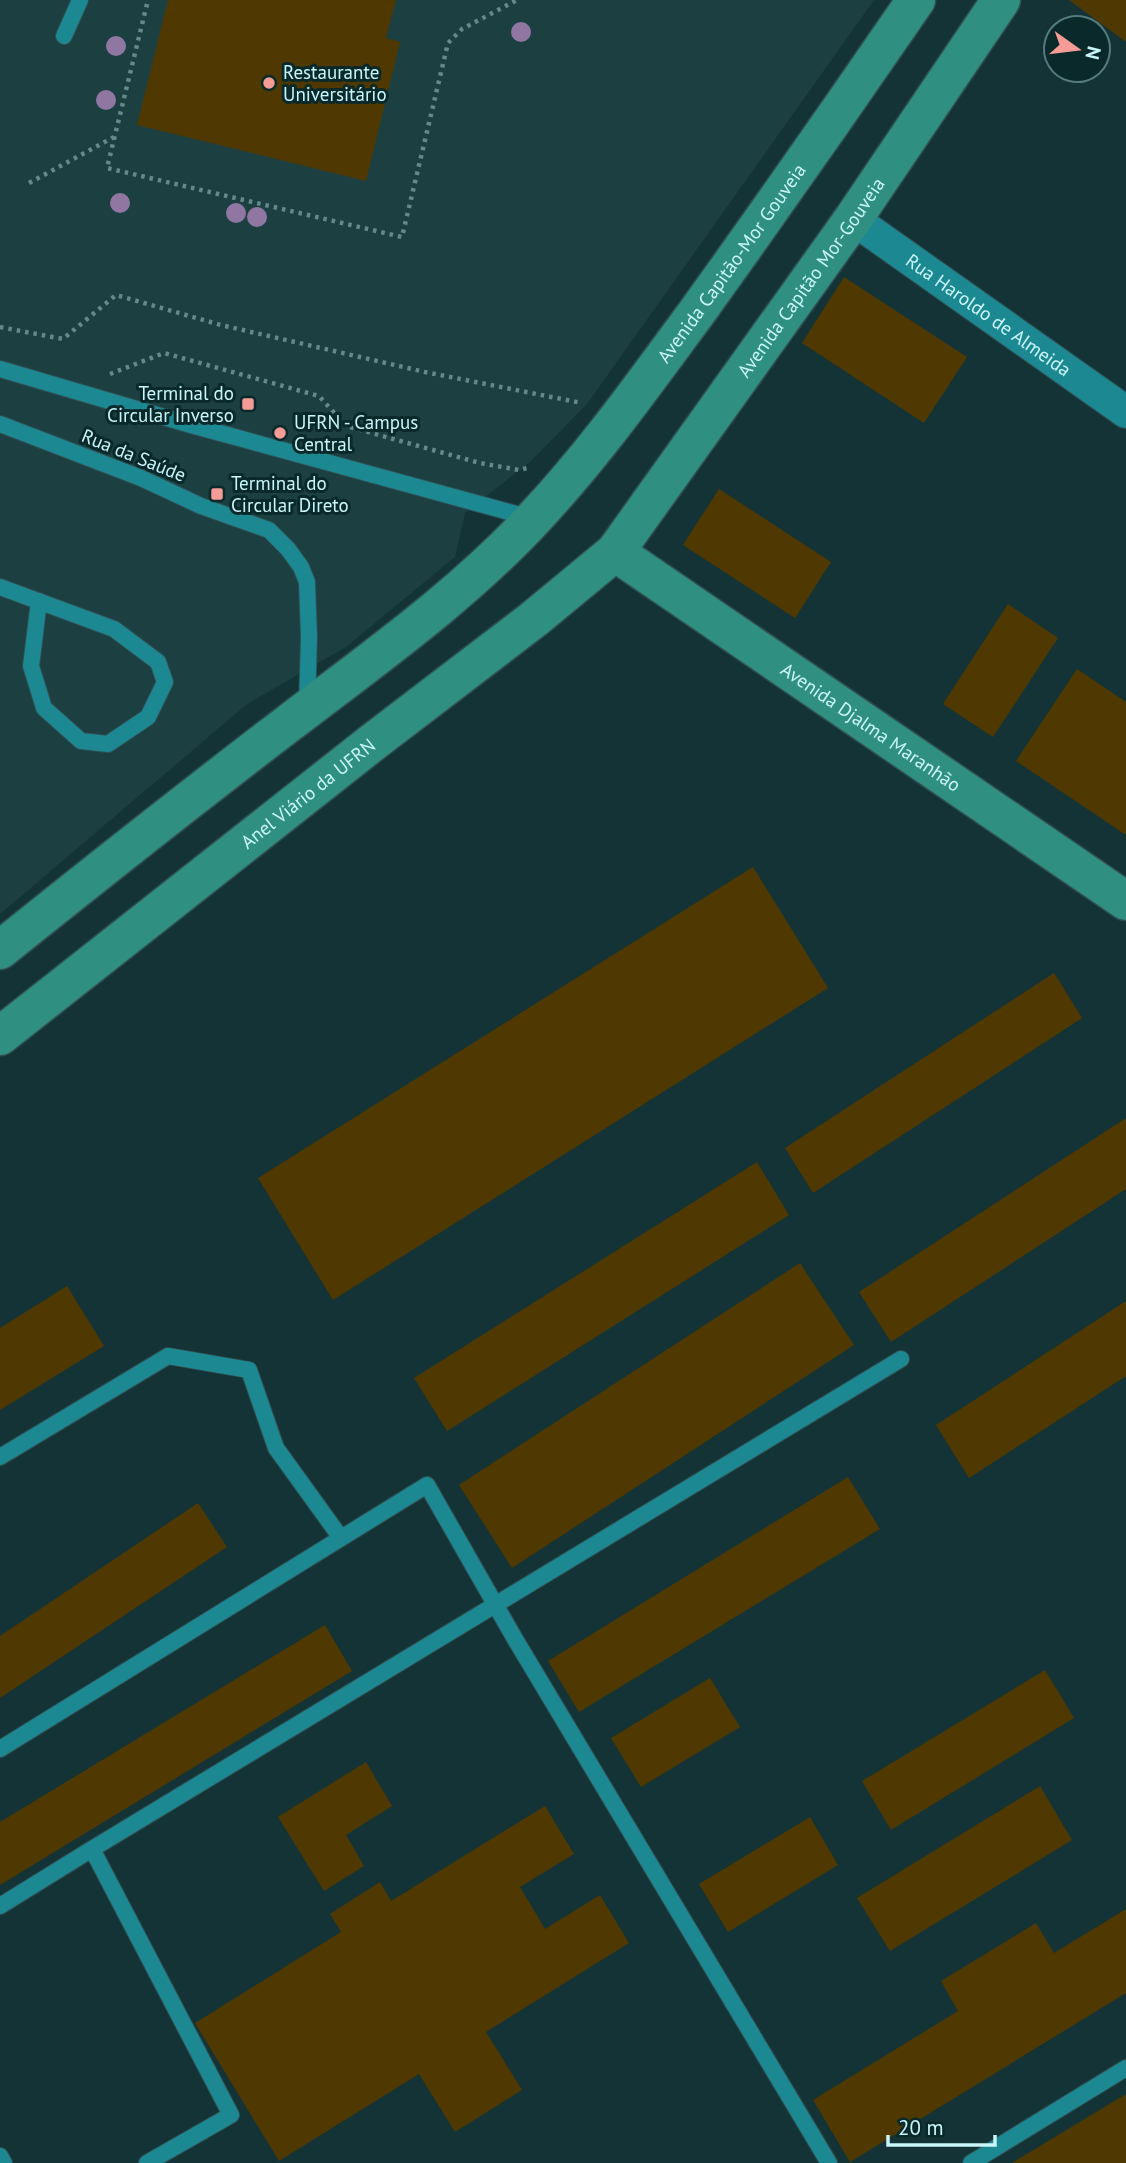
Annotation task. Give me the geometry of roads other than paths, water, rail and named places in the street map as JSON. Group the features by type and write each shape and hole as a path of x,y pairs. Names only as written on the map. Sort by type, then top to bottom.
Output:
{"main road":[{"name":"Avenida Capitão-Mor Gouveia","path":"534,519 590,455 639,391 775,204 916,0"},
{"name":"Avenida Capitão Mor-Gouveia","path":"615,552 853,219 1001,0"},
{"path":"0,950 176,809 398,639 469,580 534,519"},
{"name":"Avenida Djalma Maranhão","path":"615,552 1126,901"},
{"name":"Anel Viário da UFRN","path":"0,1036 373,742 534,619 615,552"}],"street":[{"name":"Rua Haroldo de Almeida","path":"853,219 1126,412"}],"lane":[{"path":"64,36 80,0"},
{"name":"Rua da Saúde","path":"0,369 191,425 534,519"},
{"name":"Rua da Saúde","path":"0,424 141,478 201,506 269,530 289,549 307,582 307,709"},
{"path":"0,587 39,601 114,629 158,662 165,682 148,718 108,744 94,743 81,741 44,708 31,666 39,601"},
{"path":"0,1457 168,1356 249,1370 276,1448 341,1538"},
{"path":"0,1906 901,1359"},
{"path":"0,1749 428,1485 829,2163"},
{"path":"92,1849 231,2115 147,2163"},
{"path":"971,2163 1126,2068"},
{"path":"0,2156 4,2163"}],"place":[{"name":"Restaurante Universitário","path":"269,83"},
{"name":"Terminal do Circular Inverso","path":"248,404"},
{"name":"UFRN - Campus Central","path":"280,433"},
{"name":"Terminal do Circular Direto","path":"217,494"}]}
